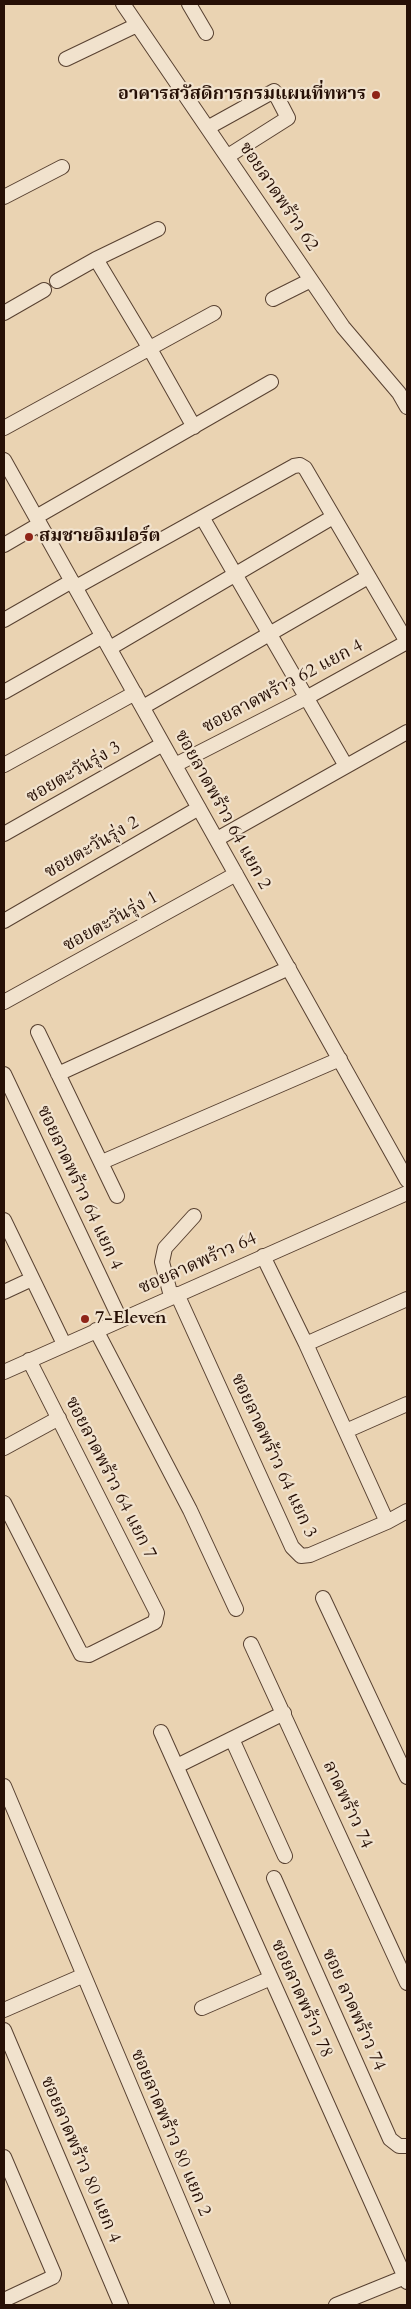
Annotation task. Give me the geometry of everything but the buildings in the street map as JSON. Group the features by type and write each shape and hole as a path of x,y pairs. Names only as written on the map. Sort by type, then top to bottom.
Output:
{"street":[{"name":"ซอยลาดพร้าว 62","path":"123,4 209,127 343,327 399,393 407,407"},
{"path":"189,4 206,33"},
{"path":"66,58 137,25"},
{"path":"209,127 274,91 288,118 228,156"},
{"path":"4,197 62,168"},
{"path":"57,281 96,259 158,229"},
{"path":"96,259 150,348 194,427"},
{"path":"273,299 311,280"},
{"path":"4,314 44,290"},
{"path":"4,428 214,313"},
{"path":"4,545 38,520 271,382"},
{"path":"4,620 300,465 304,468 407,642"},
{"name":"ซอยลาดพร้าว 64 แยก 2","path":"6,469 38,520 407,1180"},
{"path":"202,517 346,766"},
{"path":"110,648 333,517"},
{"path":"143,707 368,577"},
{"path":"4,692 103,636"},
{"name":"ซอยลาดพร้าว 62 แยก 4","path":"175,765 306,698 407,642"},
{"path":"4,765 135,693"},
{"path":"217,839 407,732"},
{"name":"ซอยตะวันรุ่ง 3","path":"4,834 164,744"},
{"name":"ซอยตะวันรุ่ง 2","path":"4,921 199,808"},
{"name":"ซอยตะวันรุ่ง 1","path":"4,1002 102,950 236,874"},
{"path":"58,1074 289,968"},
{"path":"38,1032 117,1196"},
{"path":"102,1162 340,1059"},
{"name":"ซอยลาดพร้าว 64 แยก 4","path":"4,1074 120,1319"},
{"name":"ซอยลาดพร้าว 64","path":"4,1372 407,1192"},
{"path":"174,1295 162,1262 165,1248 194,1216"},
{"path":"4,1220 64,1344"},
{"path":"263,1256 388,1522"},
{"path":"4,1292 32,1279"},
{"name":"ซอยลาดพร้าว 64 แยก 3","path":"174,1295 292,1547 301,1556 310,1555 388,1522 407,1511"},
{"path":"306,1344 407,1299"},
{"path":"96,1330 190,1510 236,1608"},
{"name":"ซอยลาดพร้าว 64 แยก 7","path":"4,1503 81,1654 89,1655 155,1622 157,1613 29,1360"},
{"path":"346,1431 407,1404"},
{"path":"4,1448 59,1418"},
{"path":"323,1598 407,1777"},
{"name":"ลาดพร้าว 74","path":"251,1644 407,1983"},
{"path":"177,1766 284,1713"},
{"name":"ซอยลาดพร้าว 78","path":"161,1732 406,2280"},
{"path":"232,1739 284,1856"},
{"name":"ซอยลาดพร้าว 80 แยก 2","path":"4,1786 82,1976 223,2305"},
{"name":"ซอย ลาดพร้าว 74","path":"274,1878 390,2139 399,2146 407,2146"},
{"path":"4,2010 82,1976"},
{"path":"202,2008 271,1978"},
{"name":"ซอยลาดพร้าว 80 แยก 4","path":"4,2030 121,2305"},
{"path":"4,2157 54,2274 53,2277 13,2300"},
{"path":"336,2305 406,2280"}],"place":[{"name":"อาคารสวัสดิการกรมแผนที่ทหาร","path":"376,95"},
{"name":"สมชายอิมปอร์ต","path":"29,537"},
{"name":"7-Eleven","path":"85,1319"}]}
